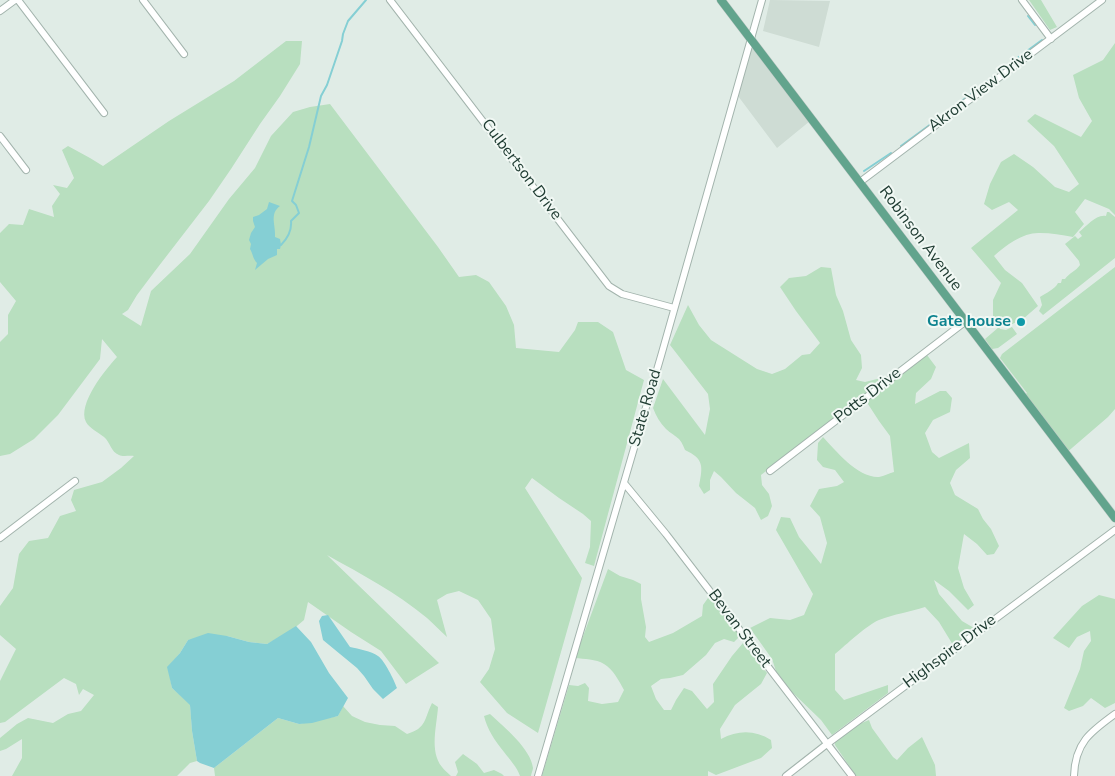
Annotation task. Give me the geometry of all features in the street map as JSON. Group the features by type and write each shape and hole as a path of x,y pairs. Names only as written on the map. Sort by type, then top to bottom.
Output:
{"main road":[{"name":"Robinson Avenue","path":"721,0 1115,518"}],"street":[{"path":"0,11 17,0 104,113"},
{"path":"143,0 184,54"},
{"name":"Culbertson Drive","path":"390,0 609,286 617,292 628,296 674,308"},
{"name":"State Road","path":"538,776 661,356 762,0"},
{"path":"1022,0 1051,39"},
{"name":"Akron View Drive","path":"860,182 1102,0"},
{"path":"0,136 26,170"},
{"name":"Potts Drive","path":"770,471 966,321"},
{"path":"0,538 75,481"},
{"name":"Bevan Street","path":"624,483 666,534 852,776"},
{"name":"Highspire Drive","path":"786,776 1115,530"},
{"path":"1074,776 1077,754 1084,741 1096,728 1115,714"}],"shaded area":[{"path":"770,0 830,1 819,47 763,31"},
{"path":"751,43 810,121 777,148 738,96"}],"green space":[{"path":"1029,0 1041,0 1057,27 1050,30"},
{"path":"286,41 302,41 300,64 209,201 137,295 128,310 122,314 141,326 151,291 190,254 229,199 255,168 271,136 293,112 330,104 459,277 476,275 489,282 506,306 514,325 516,348 559,352 575,330 578,322 598,322 613,332 626,370 644,380 594,566 585,563 590,547 591,521 532,478 525,488 582,578 538,733 507,713 480,682 489,669 495,649 491,619 478,600 459,591 447,594 437,600 447,637 404,600 327,555 439,663 406,684 381,651 308,602 304,620 291,631 267,644 249,642 227,636 188,640 168,667 172,688 190,704 197,761 190,763 177,776 12,776 22,758 22,739 0,751 0,738 17,724 28,718 53,723 68,714 81,711 94,695 83,689 79,695 76,684 64,678 5,722 0,723 0,681 16,649 0,635 0,606 13,588 19,554 29,541 48,538 60,516 76,511 71,500 74,490 102,482 134,456 116,454 106,439 87,424 84,415 94,387 117,357 102,339 100,359 58,415 34,439 10,454 0,456 0,342 8,334 8,315 16,301 0,282 0,233 9,224 23,225 29,209 54,217 52,206 60,194 53,185 67,188 74,178 62,150 68,146 103,166 169,121 234,81"},
{"path":"1115,43 1115,215 1109,209 1085,199 1075,212 1084,224 1073,237 1034,233 1022,237 994,256 1005,270 1022,283 1038,306 1023,319 1008,326 993,316 993,300 1001,283 971,248 1018,210 1009,202 992,210 984,204 990,184 1001,162 1014,154 1033,167 1055,187 1069,192 1079,184 1054,146 1027,121 1035,114 1081,137 1092,121 1079,98 1073,75 1103,60"},
{"path":"1107,212 1115,217 1115,258 1043,315 1039,311 1042,305 1040,297 1053,289 1058,283 1061,283 1062,279 1065,279 1080,265 1079,261 1065,244 1075,236 1078,239 1082,236 1079,232 1095,219 1106,216"},
{"path":"821,267 831,268 836,295 843,311 851,340 861,355 862,368 856,380 865,382 889,376 761,475 762,485 769,494 772,506 768,516 761,520 755,508 736,493 714,471 710,480 710,490 704,494 699,486 701,464 699,460 685,450 679,440 664,427 653,408 663,379 705,435 710,409 708,394 670,345 688,305 699,325 711,340 757,369 772,374 785,369 802,355 810,354 820,343 780,287 789,278 806,276"},
{"path":"1115,267 1115,409 1065,454 1022,397 1027,393 1000,358 1002,354"},
{"path":"999,327 1006,330 1012,327 1017,334 998,348 992,349 985,339"},
{"path":"927,355 936,367 931,379 916,393 915,404 940,391 946,391 952,398 950,412 933,420 925,433 932,452 939,458 969,443 970,458 956,470 950,483 955,495 978,509 999,546 994,554 987,555 964,534 958,568 964,588 974,605 968,610 949,591 934,580 939,594 962,621 974,628 953,645 939,622 925,607 879,620 835,654 835,690 844,700 888,685 888,693 832,735 821,720 792,692 776,671 772,659 750,628 770,618 790,620 804,615 813,594 776,530 781,517 790,518 799,537 821,564 827,543 820,517 810,506 819,489 837,486 844,482 835,470 823,467 817,460 818,443 823,437 848,463 863,473 879,477 894,472 890,436 866,401"},
{"path":"608,569 641,584 641,599 646,627 645,637 649,642 673,633 702,616 703,605 708,598 713,600 740,636 734,642 724,639 715,643 706,655 683,675 661,679 651,686 656,699 664,710 671,710 684,688 692,691 707,709 714,702 713,684 743,643 767,673 761,684 735,705 720,729 721,739 746,732 759,734 771,740 772,748 761,758 716,775 708,771 708,776 542,776 569,685 578,686 585,683 589,688 588,701 602,704 618,702 624,690 613,672 601,662 575,658"},
{"path":"1099,595 1115,599 1115,703 1105,708 1091,698 1083,706 1069,711 1064,708 1080,669 1084,651 1091,641 1090,631 1077,637 1069,648 1053,638 1082,606"},
{"path":"432,703 438,707 435,746 438,761 451,776 215,776 214,768 278,718 299,724 338,716 343,706 352,716 365,722 395,726 407,734 422,726"},
{"path":"490,714 516,739 527,753 533,768 531,776 520,776 495,739 487,726 484,716"},
{"path":"869,720 872,728 897,760 922,737 935,765 936,776 856,776 835,745 835,741 857,725"},
{"path":"463,754 477,764 484,773 494,770 504,776 456,776 458,772 455,762"}],"water":[{"path":"269,202 280,206 275,213 274,220 275,237 280,239 281,245 280,249 277,249 277,255 268,259 255,270 257,263 250,249 251,244 249,240 255,227 253,217 267,209"},
{"path":"328,615 350,647 365,650 381,658 397,688 383,699 357,668 323,640 319,621 322,616"},
{"path":"296,626 311,642 329,673 348,698 338,716 312,723 299,724 278,718 214,768 197,761 190,705 172,688 167,667 180,653 188,640 208,633 267,644"}],"waterway":[{"path":"281,245 289,234 291,221 299,213 292,201 309,147 321,96 327,85 348,21 366,0"},
{"path":"1028,16 1035,25"},
{"path":"1016,59 1042,40"},
{"path":"1000,72 1011,63"},
{"path":"951,109 995,76"},
{"path":"901,146 946,113"},
{"path":"864,171 891,153"}],"place":[{"name":"Gate house","path":"1021,322"}]}
